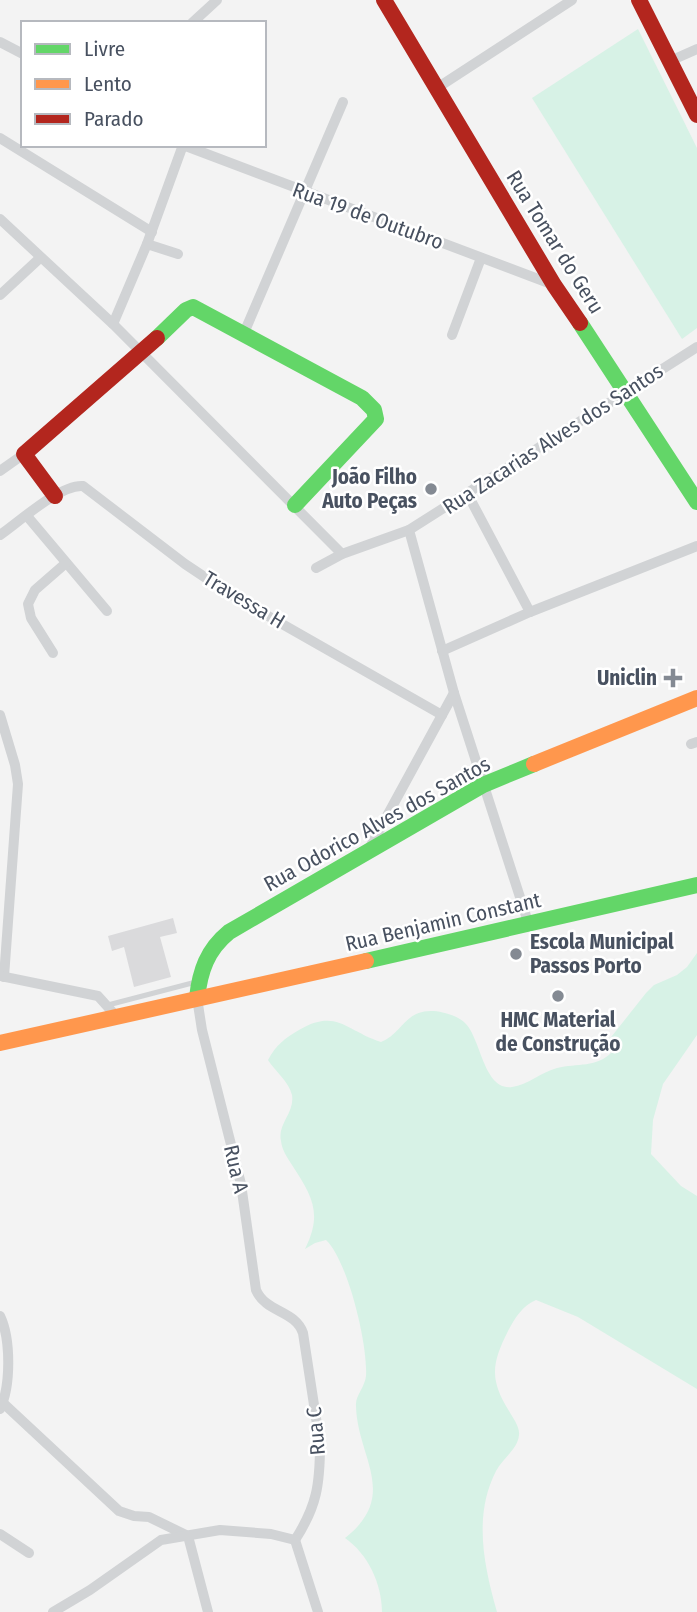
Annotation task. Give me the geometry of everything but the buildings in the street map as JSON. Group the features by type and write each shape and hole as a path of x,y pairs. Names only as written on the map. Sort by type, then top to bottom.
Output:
{"street":[{"path":"194,21 217,0"},
{"name":"Rua Tomar do Geru","path":"384,0 554,285 697,502"},
{"path":"437,88 572,0"},
{"path":"639,0 697,116"},
{"path":"0,42 21,53"},
{"path":"670,61 697,49"},
{"path":"244,333 343,102"},
{"path":"0,138 152,232"},
{"path":"113,324 148,244 182,147"},
{"name":"Rua 19 de Outubro","path":"188,147 554,285"},
{"path":"0,219 113,324 342,554"},
{"path":"148,244 178,254"},
{"path":"0,295 40,258"},
{"path":"452,335 481,258"},
{"path":"2,465 24,454 189,308 197,308 362,398 374,410 376,419 295,505"},
{"name":"Rua Zacarias Alves dos Santos","path":"316,568 342,554 409,530 697,347"},
{"path":"0,535 55,496 24,454"},
{"name":"Travessa H","path":"55,496 77,485 88,489 185,564 233,596 442,715"},
{"path":"467,493 530,612"},
{"path":"27,516 107,611"},
{"path":"409,530 454,693 528,925"},
{"path":"442,651 530,612 697,546"},
{"path":"53,653 31,618 28,604 35,590 66,563"},
{"path":"369,849 454,693"},
{"name":"Rua Odorico Alves dos Santos","path":"197,998 204,960 218,940 369,849 483,785 697,698"},
{"path":"0,715 18,784 2,976 98,996 112,1011"},
{"name":"Rua Benjamin Constant","path":"0,1043 112,1011 197,998 697,885"},
{"name":"Rua A","path":"197,998 201,1030 241,1184 256,1290 263,1302 296,1320"},
{"path":"0,1317 8,1342 6,1387 1,1406 119,1511 149,1517 188,1536 208,1612"},
{"name":"Rua C","path":"295,1540 315,1503 320,1459 303,1333 296,1320"},
{"path":"53,1612 90,1590 161,1540 220,1530 271,1534 295,1540 318,1612"},
{"path":"0,1534 30,1553"}],"lane":[{"path":"112,1011 199,981"}],"green space":[{"path":"638,29 697,148 697,328 682,339 532,98"},
{"path":"697,953 697,1035 663,1084 653,1120 651,1154 681,1186 697,1196 697,1389 578,1317 536,1300 527,1306 516,1317 508,1331 495,1371 498,1390 519,1432 516,1445 496,1471 485,1506 485,1559 497,1612 382,1612 372,1570 360,1552 345,1538 361,1522 370,1506 373,1491 372,1475 358,1425 356,1406 366,1376 360,1325 349,1284 334,1251 326,1240 305,1249 313,1225 313,1205 284,1150 280,1135 291,1107 292,1095 285,1081 268,1060 285,1039 312,1024 332,1021 381,1042 410,1018 424,1011 434,1011 464,1022 495,1080 502,1086 518,1086 551,1070 593,1063 606,1057 612,1052 608,1041 646,993 654,985 677,975"}],"traffic: fast":[{"path":"157,338 186,310 193,307 362,398 374,410 376,419 295,505"},
{"path":"580,323 697,502"},
{"path":"197,998 206,962 215,946 229,932 483,785 534,764"},
{"path":"366,961 697,885"}],"traffic: slow":[{"path":"534,764 697,698"},
{"path":"0,1043 366,961"}],"traffic: jam":[{"path":"384,0 554,285 580,323"},
{"path":"639,0 697,115"},
{"path":"55,496 24,454 157,338"}],"place":[{"name":"João Filho Auto Peças","path":"431,489"},
{"name":"Uniclin","path":"673,678"},
{"name":"Escola Municipal Passos Porto","path":"516,954"},
{"name":"HMC Material de Construção","path":"558,996"}]}
